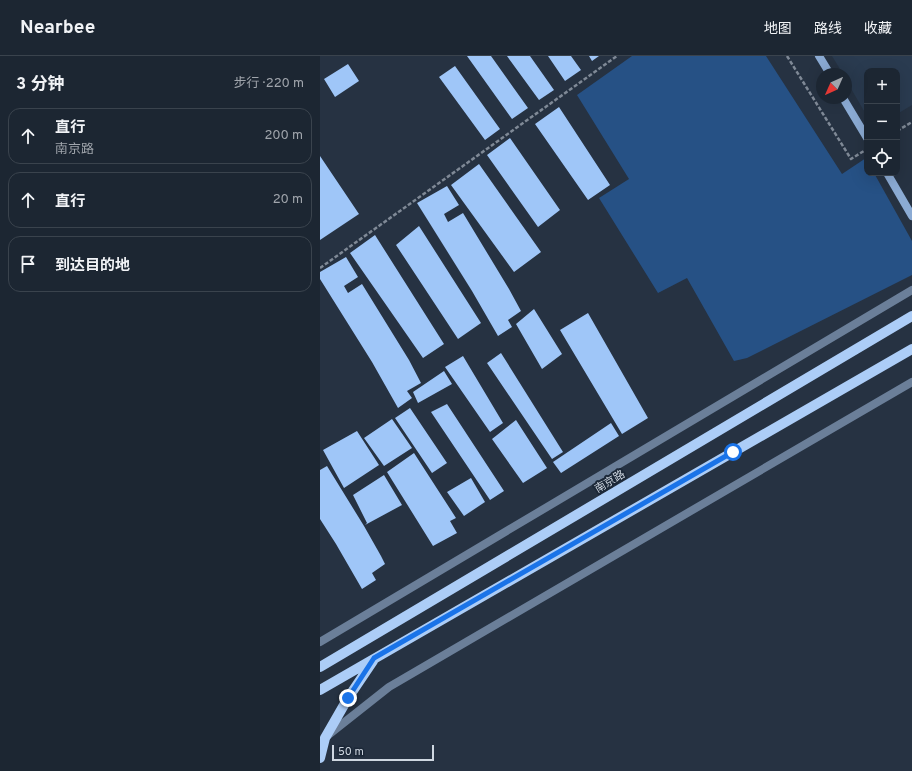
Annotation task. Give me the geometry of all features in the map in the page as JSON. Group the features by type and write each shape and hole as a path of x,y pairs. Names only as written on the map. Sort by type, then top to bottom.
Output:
{"main road":[{"path":"819,56 826,68"},
{"path":"847,104 864,133"},
{"path":"889,176 912,216"},
{"name":"南京路","path":"320,668 912,316"},
{"path":"320,690 912,350"},
{"path":"320,661 342,655"},
{"path":"320,758 325,738 348,698 374,658"}],"street":[{"path":"320,642 912,290"},
{"path":"325,738 389,687 912,382"}],"path":[{"path":"320,268 617,56"},
{"path":"787,56 851,159 864,151"},
{"path":"900,129 912,122"}],"shaded area":[{"path":"632,56 766,56 842,174 864,159 864,176 876,176 912,241 912,275 747,358 734,361 687,278 658,293 599,198 629,179 577,95"},
{"path":"832,56 912,56 912,105 900,112 900,68 864,68 864,111 852,90 852,68 839,68"}],"building":[{"path":"467,56 491,56 528,108 512,119"},
{"path":"507,56 530,56 554,90 539,100"},
{"path":"548,56 571,56 581,70 565,81"},
{"path":"589,56 599,56 592,61"},
{"path":"348,64 359,81 335,97 324,79"},
{"path":"455,66 500,129 485,140 439,77"},
{"path":"559,107 610,185 588,200 535,124"},
{"path":"510,138 560,210 538,227 487,155"},
{"path":"320,156 359,214 320,240"},
{"path":"479,164 541,252 514,272 451,185"},
{"path":"447,186 459,205 444,214 448,222 463,213 521,311 508,320 512,327 498,336 472,291 417,203"},
{"path":"419,226 481,323 458,339 396,245"},
{"path":"375,235 444,344 423,358 350,253"},
{"path":"346,257 358,277 344,286 348,293 362,284 409,360 421,383 407,391 412,398 398,408 372,362 320,279 320,272"},
{"path":"534,309 562,354 542,369 516,324"},
{"path":"588,313 648,418 622,434 560,330"},
{"path":"501,353 563,452 552,459 487,363"},
{"path":"463,356 503,423 490,432 445,367"},
{"path":"444,371 452,384 418,403 413,392"},
{"path":"447,404 504,491 490,500 431,412"},
{"path":"410,408 447,463 432,473 395,418"},
{"path":"392,419 412,448 384,466 364,438"},
{"path":"516,420 547,468 523,483 492,439"},
{"path":"611,423 619,436 561,473 553,462"},
{"path":"357,431 379,465 344,488 323,450"},
{"path":"414,453 456,518 450,521 457,533 433,546 387,472"},
{"path":"327,466 364,526 385,564 372,573 376,580 362,589 320,519 320,470"},
{"path":"384,475 402,505 365,525 367,523 353,495"},
{"path":"471,478 485,502 464,516 447,492"}],"route":[{"path":"348,698 374,658 733,452"}]}
